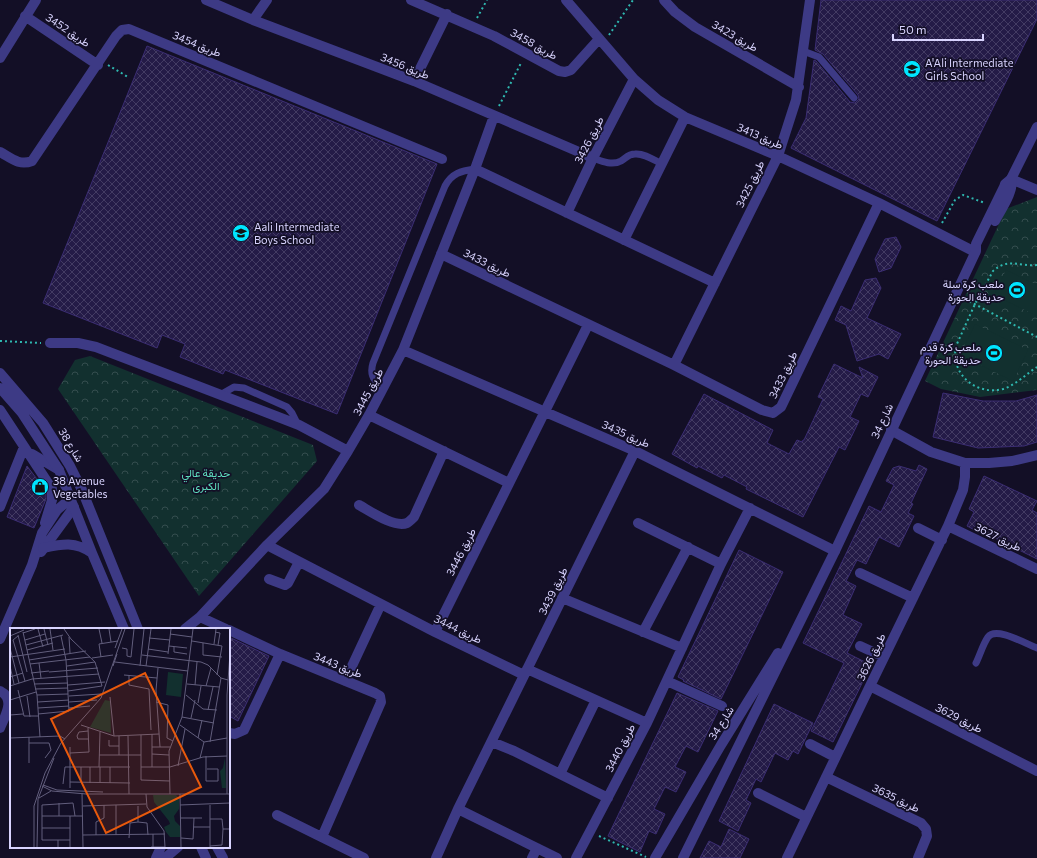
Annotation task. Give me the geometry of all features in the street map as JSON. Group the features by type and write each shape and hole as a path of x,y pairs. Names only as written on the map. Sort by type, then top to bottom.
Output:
{"street":[{"path":"0,58 36,0"},
{"name":"طريق 3456","path":"206,0 253,20 414,81 593,158"},
{"path":"253,20 267,0"},
{"name":"طريق 3458","path":"411,0 473,26 554,69 565,72 570,70 602,41"},
{"name":"طريق 3413","path":"566,0 634,79 658,100 685,117 778,156 879,203 976,252"},
{"name":"طريق 3423","path":"664,0 674,12 695,27 799,87"},
{"name":"طريق 3425","path":"674,365 778,156 799,87 810,0"},
{"path":"414,81 447,14"},
{"name":"طريق 3452","path":"25,16 99,62"},
{"name":"طريق 3454","path":"0,152 19,163 32,161 116,36 122,30 129,30 442,158"},
{"name":"طريق 3426","path":"567,212 634,79"},
{"name":"طريق 3445","path":"186,628 200,617 267,545 324,489 370,416 403,350 475,169 494,116"},
{"path":"624,240 685,117"},
{"name":"شارع 34","path":"976,252 976,244 1005,184 1011,179 1037,127"},
{"path":"475,169 715,282"},
{"path":"1011,179 1037,190"},
{"name":"شارع 34","path":"683,858 835,551 955,294 976,252 982,247 1011,190 1011,179"},
{"name":"طريق 3433","path":"441,254 674,365 762,410 773,413 781,407 879,203"},
{"path":"544,412 588,325"},
{"path":"50,343 78,343 96,347 298,426 348,451"},
{"name":"طريق 3435","path":"403,350 635,451 835,551"},
{"name":"شارع 38","path":"0,374 43,422 70,466 92,553 124,628"},
{"name":"شارع 38","path":"0,388 22,413 78,499 138,628"},
{"path":"0,410 52,489 52,500 32,565 0,639"},
{"name":"طريق 3446","path":"435,632 544,412"},
{"path":"370,416 444,450 509,483"},
{"path":"891,430 931,452 965,463 1012,461 1037,455"},
{"path":"24,447 41,460 59,470"},
{"path":"0,507 24,447"},
{"path":"358,505 387,521 398,524 407,523 414,517 444,450"},
{"name":"طريق 3439","path":"436,858 458,809 635,451"},
{"name":"طريق 3626","path":"787,858 942,540 963,490 965,463"},
{"path":"42,533 57,510 78,499"},
{"path":"32,565 78,499"},
{"name":"طريق 3440","path":"576,858 647,723 750,508"},
{"path":"638,523 722,564"},
{"name":"طريق 3627","path":"948,526 1037,569"},
{"path":"918,528 942,540"},
{"path":"44,548 69,544 92,553"},
{"name":"طريق 3444","path":"267,545 435,632 647,723"},
{"path":"643,632 688,548"},
{"path":"269,579 281,585 285,585 288,583 299,562"},
{"path":"860,573 913,598"},
{"path":"562,598 682,648"},
{"name":"شارع 34","path":"655,858 721,745 810,602"},
{"path":"345,681 381,604"},
{"path":"200,617 220,628"},
{"name":"طريق 3443","path":"230,630 280,654 380,696 381,702 322,837"},
{"path":"860,646 884,657"},
{"path":"230,732 235,734 244,730 280,654"},
{"path":"667,681 722,706"},
{"name":"طريق 3629","path":"870,686 1037,771"},
{"path":"0,691 5,694 9,705 0,728"},
{"path":"560,774 596,700"},
{"path":"492,742 608,798"},
{"path":"810,744 836,757"},
{"name":"طريق 3635","path":"826,777 921,823 926,829 927,836 918,858"},
{"path":"758,793 806,817"},
{"path":"458,809 557,858"},
{"path":"277,815 364,858"},
{"path":"156,858 161,848"},
{"path":"165,858 177,848"},
{"path":"201,848 206,858"},
{"path":"217,848 222,858"},
{"path":"532,858 538,848"}],"lane":[{"path":"803,51 819,57 854,98"},
{"path":"593,158 616,163 636,153 662,164"},
{"path":"382,390 373,378 373,363 446,186 452,176 458,172 475,169"},
{"path":"220,395 234,387 244,388 287,407 292,413 298,426"},
{"path":"976,663 988,637 993,633 1000,633 1037,648"}],"path":[{"path":"473,26 487,0"},
{"path":"602,41 633,0"},
{"path":"494,116 526,53"},
{"path":"99,62 128,77"},
{"path":"937,233 954,200 963,195 994,207"},
{"path":"1037,265 1031,266 1009,262 998,266 990,276 975,304 956,346 955,353 957,367 965,379 978,387 991,390 998,390 1011,386 1037,367"},
{"path":"955,294 1037,337"},
{"path":"0,340 50,343"},
{"path":"590,832 648,858"}],"green space":[{"path":"1037,197 1037,390 980,397 941,389 925,381 1006,209"},
{"name":"ملعب كرة سلة حديقة الحورة","path":"1006,270 1037,285 1037,316 994,295"},
{"name":"ملعب كرة قدم حديقة الحورة","path":"975,324 1028,350 1013,381 960,355"},
{"name":"حديقة عالي الكبرى","path":"90,356 313,445 317,461 199,596 58,389 75,360"}],"building":[{"name":"A'Ali Intermediate Girls School","path":"821,0 1037,0 1037,19 937,221 791,148 806,118 814,60 850,102 855,103 859,99 858,95 823,54 815,50"},
{"name":"Aali Intermediate Boys School","path":"147,46 437,164 337,414 225,370 223,374 180,357 185,344 162,335 157,348 43,303"},
{"path":"896,237 901,247 891,268 879,272 875,259 885,239"},
{"path":"876,278 881,288 867,318 901,334 888,359 879,354 857,361 846,325 835,320 841,306 851,311 865,280"},
{"path":"834,364 863,378 859,367 878,377 868,397 861,394 850,417 859,421 845,450 839,447 803,517 746,489 747,487 724,475 722,478 698,466 697,468 672,454 704,394 773,430 767,443 789,454 797,440 802,442 804,440 823,399 818,397"},
{"path":"943,393 983,401 1016,401 1037,395 1037,442 1024,446 978,448 933,437"},
{"path":"919,465 927,469 911,503 913,504 908,513 914,516 899,547 879,537 866,564 857,560 846,581 856,586 843,615 862,624 847,653 871,665 833,742 811,731 844,663 803,643 869,506 881,512 894,485 886,481 893,468 899,466 916,471"},
{"path":"27,466 46,491 46,499 34,528 7,517"},
{"path":"984,476 1037,501 1032,510 1037,513 1037,559 967,526 974,512 969,509"},
{"path":"739,550 783,572 721,699 683,681 684,680 678,677"},
{"path":"231,638 269,656 238,721 230,717"},
{"path":"677,693 718,711 698,752 686,746 675,767 686,772 676,792 665,787 654,809 665,814 656,834 649,831 640,852 608,836"},
{"path":"774,704 813,723 798,754 793,751 788,760 775,753 761,782 756,779 746,800 751,803 738,831 719,821"},
{"path":"729,829 749,839 740,858 700,858 709,841 721,847"}],"place":[{"name":"A'Ali Intermediate Girls School","path":"912,69"},
{"name":"Aali Intermediate Boys School","path":"241,233"},
{"name":"ملعب كرة سلة حديقة الحورة","path":"1017,290"},
{"name":"ملعب كرة قدم حديقة الحورة","path":"994,353"},
{"name":"38 Avenue Vegetables","path":"40,487"}]}
